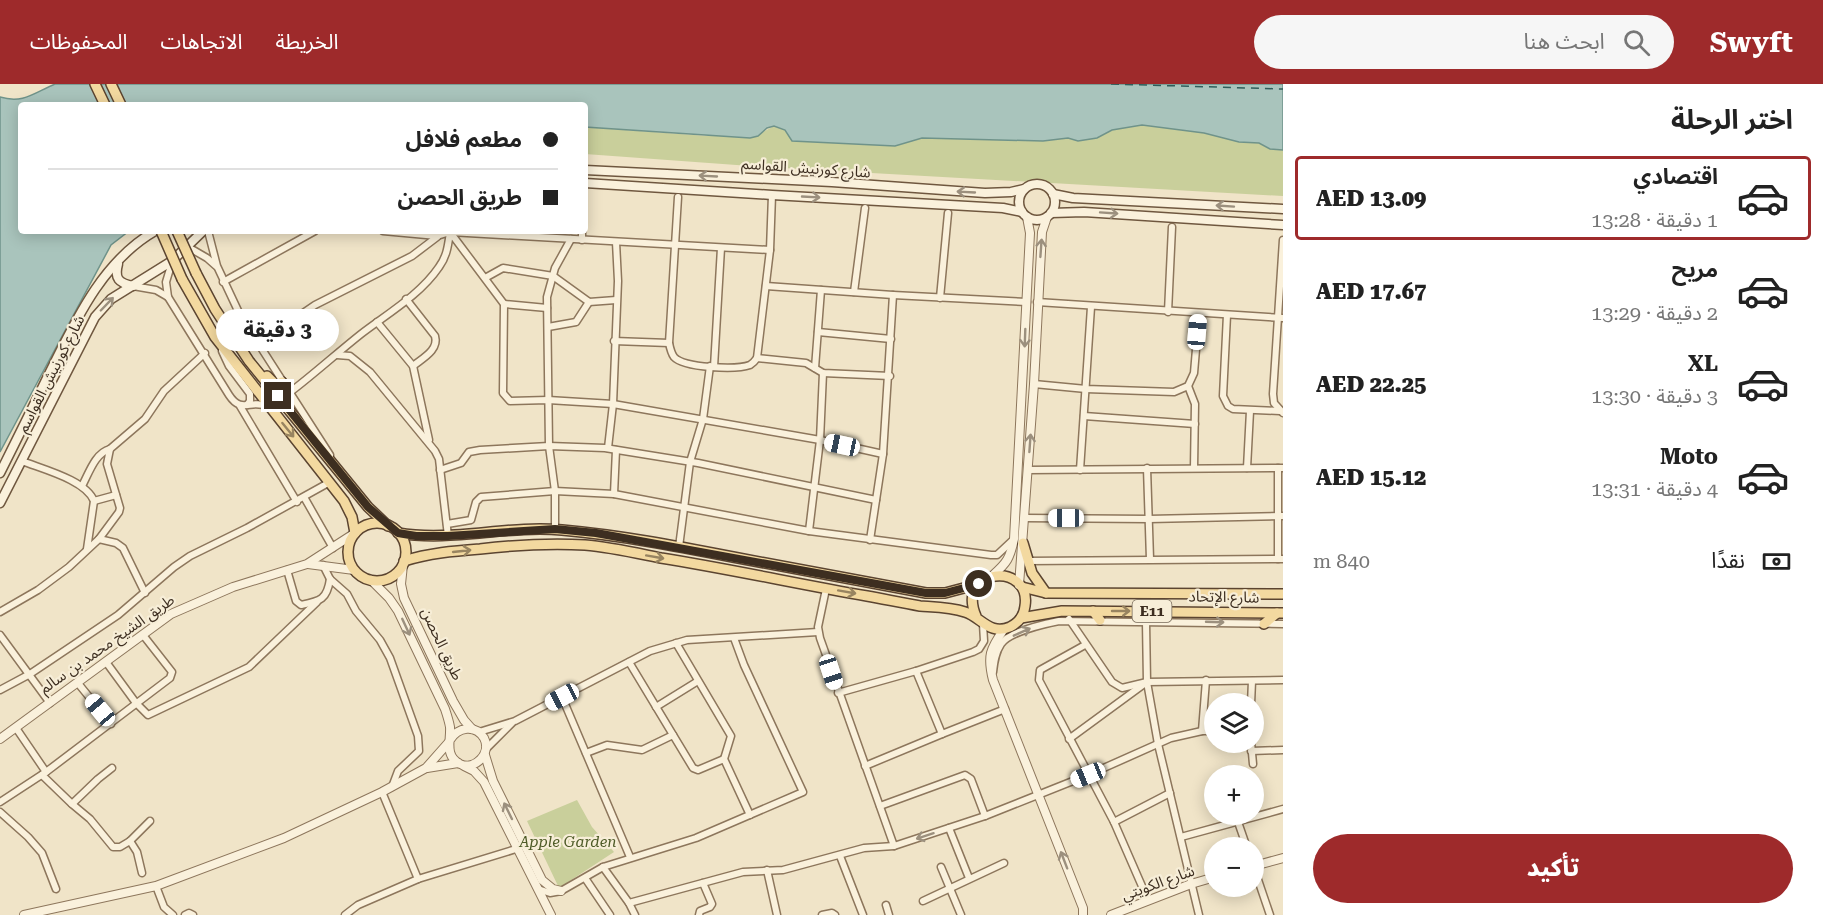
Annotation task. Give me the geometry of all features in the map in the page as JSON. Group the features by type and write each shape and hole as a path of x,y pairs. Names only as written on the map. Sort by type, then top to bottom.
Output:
{"main road":[{"path":"95,84 104,102"},
{"path":"111,84 120,102"},
{"name":"شارع كورنيش القواسم","path":"588,170 832,182 985,193 1024,189"},
{"name":"شارع كورنيش القواسم","path":"588,183 992,207 1025,215"},
{"path":"1049,215 1055,204 1050,189 1040,184 1024,189 1019,200 1025,215 1034,220 1049,215 1084,212 1278,225"},
{"path":"1053,194 1073,198 1283,209"},
{"name":"شارع كورنيش القواسم","path":"0,473 86,304 128,251 151,234"},
{"path":"162,234 182,279 215,337 344,501 352,517 355,533"},
{"path":"178,234 220,317 249,361 368,507 398,533 416,536 448,536 555,529 596,533 926,593 945,593 979,584 993,576 1009,577 1021,586 1026,603 1021,618 1010,627 996,629 952,609 826,589 768,576 586,545 540,544 432,554 403,563 389,578 380,581 364,578 354,570 348,555 351,540 355,533 370,524 388,526"},
{"name":"شارع كورنيش القواسم","path":"0,503 95,317 111,299 172,261 202,234"},
{"path":"119,261 116,277 123,284 133,286"},
{"path":"196,273 252,357 274,383 282,382"},
{"path":"398,533 405,546 403,563"},
{"path":"1018,541 1032,573 1046,593"},
{"path":"979,584 972,600 979,620"},
{"name":"شارع الإتحاد","path":"1021,586 1046,593 1283,594"},
{"name":"شارع الإتحاد","path":"1021,618 1062,611 1280,613"},
{"path":"1093,611 1100,620"},
{"path":"1264,624 1280,613"}],"street":[{"path":"678,197 669,343 675,357 683,362 712,367 751,364 758,358 770,250 772,195"},
{"path":"854,292 865,208"},
{"path":"940,298 948,213"},
{"path":"1021,586 1018,541 1030,233 1025,215"},
{"path":"993,576 1011,556 1025,518 1042,232 1049,215"},
{"path":"1278,225 1283,242 1274,404 1282,412"},
{"path":"1168,312 1172,227"},
{"path":"206,234 223,282 240,315 348,482"},
{"path":"223,282 310,234"},
{"path":"415,234 437,236"},
{"path":"258,344 315,305 412,256 442,234"},
{"path":"289,393 406,299 439,268 447,253 450,234"},
{"path":"452,234 504,304 505,397 510,401 548,400 613,404 820,440 884,454"},
{"path":"495,234 770,250"},
{"path":"582,234 582,240"},
{"path":"555,529 555,491 549,446 547,308 553,276 571,239"},
{"path":"608,448 613,404 616,242"},
{"path":"188,247 217,266"},
{"path":"679,547 690,462 703,419 712,367 721,248"},
{"path":"168,297 166,282 172,261"},
{"path":"484,278 503,268 553,276 589,302 616,300"},
{"path":"133,286 156,290 168,297 205,352 229,395 244,405 297,502"},
{"path":"766,286 893,296 1027,302"},
{"path":"815,368 821,290"},
{"path":"870,540 884,454 893,296"},
{"path":"406,299 437,340 434,348 412,366"},
{"path":"548,327 576,322 589,302"},
{"path":"1037,302 1280,318"},
{"path":"504,304 547,308"},
{"path":"1080,470 1091,307"},
{"path":"1034,384 1086,389 1174,392 1188,386 1194,373 1199,314"},
{"path":"1227,315 1223,396 1228,406 1233,409 1250,411 1282,412"},
{"path":"377,322 412,366 429,444"},
{"path":"818,332 891,339"},
{"path":"215,337 229,366 250,394 250,401 244,405"},
{"path":"614,341 669,343"},
{"path":"82,486 104,450 110,449 145,419 165,391 205,352"},
{"path":"337,355 350,356 370,372 439,459 448,536"},
{"path":"758,358 806,363 823,373 890,376"},
{"path":"1275,371 1283,372"},
{"path":"809,531 820,440 823,373"},
{"path":"1188,386 1194,401 1194,468"},
{"path":"244,405 256,403 271,409"},
{"path":"1247,468 1250,411"},
{"path":"1084,416 1195,424"},
{"path":"440,470 461,463 469,452 549,446 608,448 690,462 876,500"},
{"path":"0,612 69,567 99,539 119,512 107,464 110,449"},
{"path":"614,494 616,450"},
{"path":"22,461 82,486 92,496 94,501 87,549"},
{"path":"1147,468 1150,559"},
{"path":"1028,470 1280,468 1280,559 1028,561"},
{"path":"0,690 30,674 118,615 190,556 297,502 330,482"},
{"path":"447,524 471,520 476,502 481,497 555,491 614,494 809,531 997,555 1018,541"},
{"path":"94,501 116,495"},
{"path":"304,497 333,549"},
{"path":"1025,518 1149,519 1280,516"},
{"name":"طريق الشيخ محمد بن سالم","path":"0,739 171,614 200,600 307,564 355,533"},
{"path":"99,539 116,543 123,548 145,593"},
{"name":"طريق الحصن","path":"403,563 401,584 408,607 456,708 476,730"},
{"name":"طريق الشيخ محمد بن سالم","path":"307,564 354,570"},
{"path":"323,565 330,579 347,594 363,622 384,648 418,736 419,752 398,771 398,786"},
{"path":"287,570 297,603 301,605 317,602"},
{"path":"106,662 136,703 148,715 249,668 326,595 330,579"},
{"name":"طريق الحصن","path":"371,580 390,598 398,611 445,709 450,724 450,741"},
{"path":"826,589 818,632 894,846"},
{"path":"408,607 420,612"},
{"path":"838,693 973,652 984,641 979,620"},
{"path":"1069,620 1085,645 1118,687 1146,682 1283,680"},
{"path":"992,676 996,655 1005,640 1034,627 1069,620 1283,624"},
{"path":"1146,622 1146,682 1158,744 1199,915"},
{"path":"1004,629 993,646 989,658 992,676 1083,908 1083,915"},
{"path":"24,915 156,886 284,838 398,786 426,768 459,730 476,730 515,721 650,651 676,643 711,638 818,632"},
{"path":"0,802 44,774 172,676 172,672 143,634"},
{"path":"0,635 50,704"},
{"path":"537,889 550,893 561,891 603,867 696,838 803,792 744,665 734,638"},
{"path":"676,643 731,736 724,759 750,815"},
{"path":"1085,645 1040,670 1038,676 1069,740 1114,822 1149,900"},
{"path":"629,662 696,770 724,759"},
{"path":"916,671 942,734"},
{"path":"629,903 743,872 783,870 864,848 894,846 985,816 1088,775 1171,738 1202,731 1206,680"},
{"path":"656,707 698,681"},
{"path":"1251,693 1252,681"},
{"path":"77,682 111,724"},
{"path":"1069,740 1146,682"},
{"path":"562,697 630,857"},
{"path":"865,766 1005,709"},
{"path":"426,768 476,764 515,721"},
{"path":"16,728 44,774 72,804 90,819 114,847 120,847 130,841 150,821"},
{"path":"476,730 486,742 485,752 493,781 542,880 552,889 561,891"},
{"path":"586,753 607,746 642,750 673,735"},
{"path":"450,741 450,754 461,764 474,771 484,782 549,914"},
{"path":"1264,751 1283,750"},
{"path":"1251,753 1252,764"},
{"path":"72,804 112,768"},
{"path":"880,806 965,776 971,779 985,816"},
{"path":"382,792 418,879"},
{"path":"1114,822 1170,793"},
{"path":"1264,814 1283,809"},
{"path":"0,812 42,853 56,889"},
{"path":"1180,837 1226,825"},
{"path":"949,828 969,878"},
{"path":"130,841 137,852 142,873"},
{"path":"345,915 358,904 418,879 516,849"},
{"path":"840,856 863,915"},
{"path":"1264,864 1283,858"},
{"path":"923,901 1004,863"},
{"path":"603,867 635,915"},
{"path":"940,867 961,915"},
{"path":"767,870 777,915"},
{"path":"585,878 610,915"},
{"name":"شارع الكويتي","path":"1111,915 1125,912 1149,900 1204,880"},
{"path":"699,915 700,911 709,908 712,904 703,883"},
{"path":"156,886 164,907 172,915"},
{"path":"1264,897 1270,915"},
{"path":"886,905 889,915"},
{"path":"822,915 832,913 836,915"},
{"path":"184,915 194,915"}],"green space":[{"path":"1142,125 1204,133 1283,150 1283,196 765,167 588,154 588,127 707,136 763,132 774,126 785,130 792,141 895,146 922,138 1043,141 1068,138 1078,141 1097,138 1112,130"},
{"name":"Apple Garden","path":"577,800 592,827 614,852 559,888 527,821"}],"water":[{"path":"55,84 1283,84 1283,150 1204,133 1142,125 1112,130 1097,138 1078,141 1068,138 1043,141 922,138 895,146 792,141 785,130 774,126 750,138 588,127 588,102 18,102 18,234 125,234 111,245 0,452 0,97 15,99 34,94"}],"ferry route":[{"path":"1111,84 1283,89"}],"route":[{"path":"278,396 368,507 398,533 416,536 448,536 555,529 596,533 679,547 926,593 945,593 979,584"}]}
